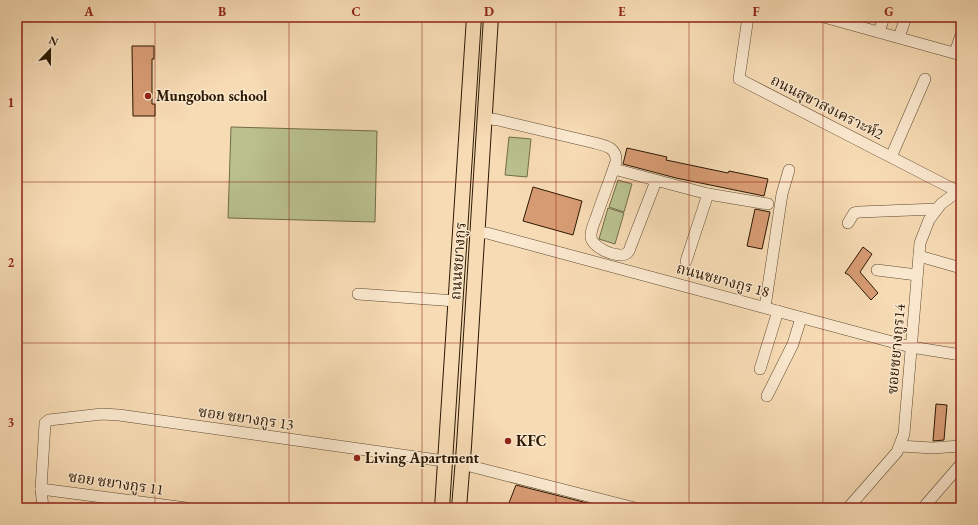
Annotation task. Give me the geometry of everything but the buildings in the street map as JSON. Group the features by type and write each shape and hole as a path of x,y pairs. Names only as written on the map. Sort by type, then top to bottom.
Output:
{"main road":[{"name":"ถนนชยางกูร","path":"442,508 474,17"},
{"name":"ถนนชยางกูร","path":"459,508 491,17"},
{"path":"470,76 487,77"},
{"path":"444,461 462,464"}],"street":[{"name":"ถนนสุขาสงเคราะห์2","path":"748,17 739,79 959,190"},
{"path":"824,17 958,54 961,35"},
{"path":"879,32 884,17"},
{"path":"899,37 906,17"},
{"path":"891,156 924,79"},
{"path":"485,118 607,146 613,150 616,155 616,162 594,224 591,240 596,246 618,255 628,253 656,181"},
{"path":"614,169 708,194 768,204"},
{"path":"765,307 782,194 789,170"},
{"name":"ซอยชยางกูร14","path":"848,508 897,452 900,446 904,434 920,243 929,220 937,209 959,190"},
{"path":"686,261 708,194"},
{"path":"848,223 854,214 859,212 937,209"},
{"name":"ถนนชยางกูร 18","path":"477,233 487,233 912,347 961,355"},
{"path":"919,256 961,268"},
{"path":"877,270 917,275"},
{"path":"358,294 456,302"},
{"path":"760,369 778,311"},
{"path":"767,396 793,344 801,318"},
{"name":"ซอย ชยางกูร 13","path":"41,488 45,423 49,420 102,414 120,415 444,461"},
{"path":"900,446 932,448 961,446"},
{"path":"462,464 635,508"},
{"path":"923,508 961,464"},
{"path":"41,488 43,508"},
{"name":"ซอย ชยางกูร 11","path":"41,488 179,508"}],"green space":[{"path":"231,127 377,131 375,222 228,218"},
{"path":"509,137 531,139 527,177 505,175"},
{"path":"618,180 632,184 624,212 609,207"},
{"path":"608,208 624,213 615,244 599,239"}],"place":[{"name":"Mungobon school","path":"148,96"},
{"name":"KFC","path":"508,441"},
{"name":"Living Apartment","path":"357,458"}]}
